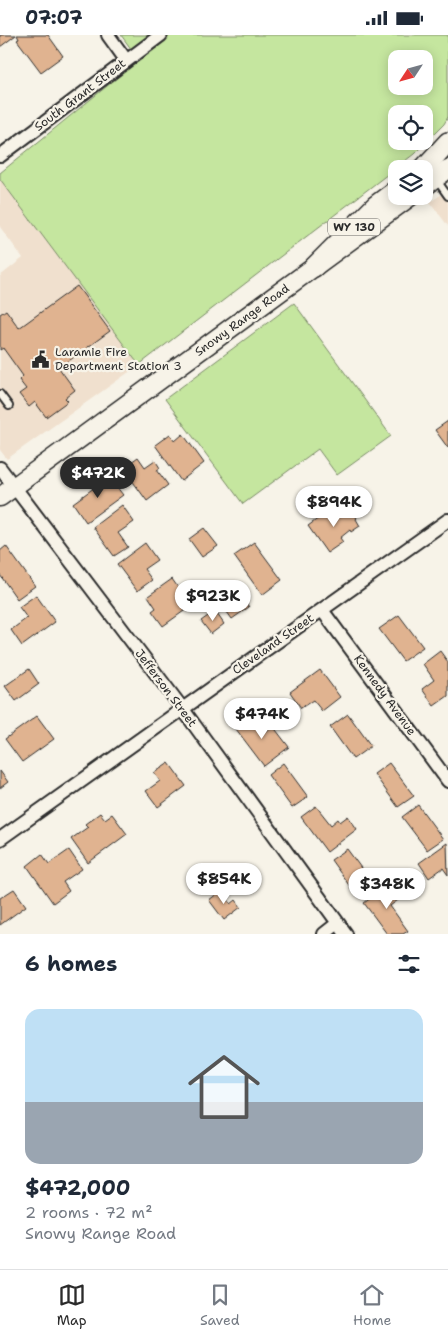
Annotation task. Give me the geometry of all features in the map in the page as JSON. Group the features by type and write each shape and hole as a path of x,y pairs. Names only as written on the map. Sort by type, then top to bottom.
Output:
{"main road":[{"path":"433,174 448,142"},
{"name":"WY 130","path":"314,267 376,205 388,196"},
{"name":"Snowy Range Road","path":"7,492 399,205"}],"street":[{"path":"108,35 126,60"},
{"name":"South Grant Street","path":"0,156 161,35"},
{"name":"Jefferson Street","path":"0,468 7,492 182,708 346,934"},
{"name":"Cleveland Street","path":"0,839 448,520"},
{"name":"Kennedy Avenue","path":"322,610 448,781"},
{"path":"324,934 338,923"}],"lane":[{"path":"433,177 448,196"},
{"path":"0,394 9,406"}],"shaded area":[{"path":"0,179 139,365 7,459 0,450 0,276 23,258 0,227"},
{"path":"448,190 448,226 432,205 433,200"}],"green space":[{"path":"121,35 448,35 448,117 444,124 433,135 433,105 388,105 388,150 418,150 406,160 388,160 388,174 139,365 0,179 0,173 139,60"},
{"path":"294,303 391,436 337,475 318,449 243,504 165,399"}],"building":[{"path":"0,35 16,35 0,47"},
{"path":"17,35 48,35 63,56 41,72 17,40 19,39"},
{"name":"Laramie Fire Department Station 3","path":"77,286 110,331 59,368 75,390 65,398 68,401 46,417 35,402 29,407 19,394 26,389 19,380 23,376 3,348 0,350 0,314 6,310 19,328"},
{"path":"448,421 448,448 435,430"},
{"path":"170,434 175,441 183,434 204,463 181,481 155,445"},
{"path":"138,457 145,467 155,460 160,468 157,470 168,485 147,501 123,468"},
{"path":"109,477 123,495 86,522 73,503"},
{"path":"347,504 360,526 351,532 350,530 340,538 343,542 327,553 308,526 323,515 326,519"},
{"path":"122,505 134,522 118,533 128,547 114,556 93,527"},
{"path":"204,528 218,546 202,557 189,539"},
{"path":"254,542 282,580 262,595 234,556"},
{"path":"145,543 157,560 144,569 152,580 137,591 117,564"},
{"path":"6,546 35,586 17,599 0,575 0,551"},
{"path":"172,579 191,606 163,626 152,611 156,608 148,596"},
{"path":"231,582 249,607 232,619 214,594"},
{"path":"36,595 55,622 22,646 11,630 27,618 19,607"},
{"path":"215,611 224,624 211,634 201,621"},
{"path":"399,615 423,647 403,661 379,629"},
{"path":"440,651 448,662 448,696 434,706 422,689 434,680 423,664"},
{"path":"29,669 39,684 16,701 5,686"},
{"path":"320,670 340,697 322,711 313,700 301,708 290,692"},
{"path":"348,714 371,746 353,759 330,727"},
{"path":"254,715 266,731 273,726 289,747 264,766 236,729"},
{"path":"37,716 54,739 22,762 5,739"},
{"path":"169,763 186,786 158,807 146,791 160,781 154,773"},
{"path":"283,763 308,797 292,808 268,775"},
{"path":"389,763 414,796 398,807 374,774"},
{"path":"0,771 8,782 0,788"},
{"path":"418,805 443,839 427,850 402,817"},
{"path":"316,806 331,825 338,819 340,822 348,816 357,829 327,852 301,817"},
{"path":"100,813 105,819 112,814 127,834 88,863 71,839 88,827 85,824"},
{"path":"447,843 448,875 443,868 429,878 419,863"},
{"path":"347,849 372,883 356,895 331,860"},
{"path":"69,850 82,869 63,882 69,891 53,903 27,866 42,854 49,864"},
{"path":"391,883 402,897 390,906 408,931 403,934 387,934 364,903"},
{"path":"14,889 26,906 0,925 0,898"},
{"path":"221,891 231,904 236,900 241,907 224,920 209,900"}],"place":[{"name":"Laramie Fire Department Station 3","path":"41,359"}]}
